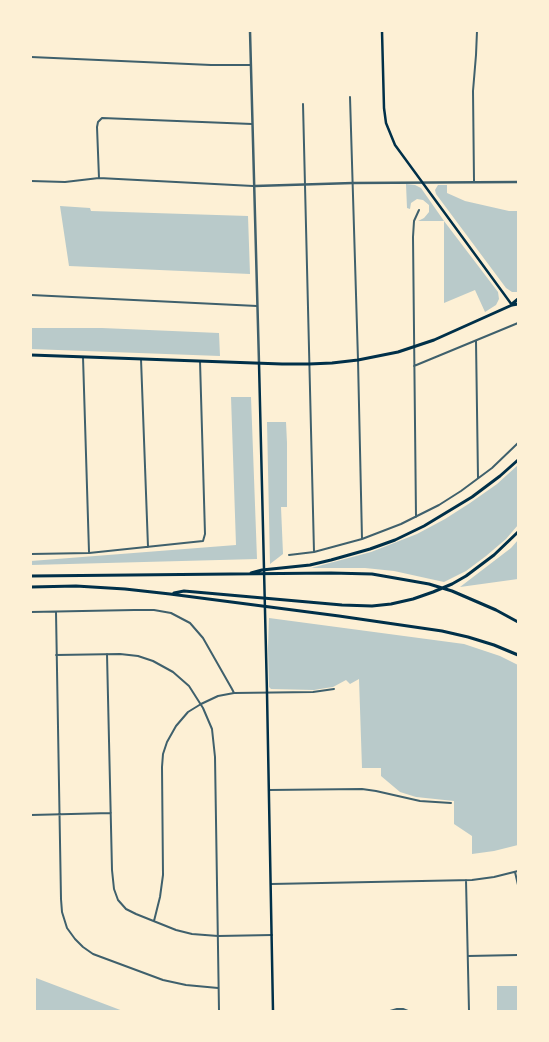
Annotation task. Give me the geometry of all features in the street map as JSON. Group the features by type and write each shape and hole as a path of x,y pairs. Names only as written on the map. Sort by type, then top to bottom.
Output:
{"main road":[{"path":"382,31 384,108 386,123 394,145 512,305"},
{"path":"512,305 518,299"},
{"path":"31,355 310,364 358,360 398,352 440,338 518,304"},
{"path":"259,363 273,1011"},
{"path":"248,574 262,570 310,565 370,549 395,540 424,526 472,497 518,460"},
{"path":"170,594 184,591 357,606 390,604 413,599 466,576 494,555 518,532"},
{"path":"31,576 372,574 429,584 452,591 496,610 518,622"},
{"path":"31,586 101,587 330,614 442,631 494,645 518,655"}],"street":[{"path":"250,31 259,363"},
{"path":"474,182 473,91 477,31"},
{"path":"31,57 201,65 251,65"},
{"path":"350,97 362,539"},
{"path":"303,104 314,552"},
{"path":"99,178 97,127 98,122 102,118 252,124"},
{"path":"31,180 65,182 99,178 254,186 518,182"},
{"path":"416,517 413,237 414,220 419,210"},
{"path":"31,295 257,306"},
{"path":"414,366 518,323"},
{"path":"476,341 478,479"},
{"path":"83,357 89,553"},
{"path":"142,359 148,547"},
{"path":"31,554 89,553 203,541 205,534 200,361"},
{"path":"289,556 314,552 362,539 416,517 439,505 478,479 506,456 518,443"},
{"path":"31,612 154,610 176,615 190,623 203,638 234,693"},
{"path":"56,612 62,912 67,928 75,939 93,954 163,980 186,985 218,988"},
{"path":"107,654 114,889 118,900 126,909 176,930 192,934 218,936 272,935"},
{"path":"56,655 126,654 153,661 173,672 189,686 201,704 212,729 215,749 219,1011"},
{"path":"154,921 163,875 162,767 168,742 176,726 188,712 218,696 234,693 334,689"},
{"path":"269,790 362,789 420,801 451,803"},
{"path":"31,815 111,813"},
{"path":"271,884 466,880 494,877 516,871 518,885"},
{"path":"466,880 469,1011"},
{"path":"468,956 518,955"},
{"path":"390,1011 403,1009 408,1011"}],"shaded area":[{"path":"406,184 421,188 444,221 418,221 429,212 429,205 423,200 417,199 411,203 410,209 407,208"},
{"path":"438,185 447,185 447,193 465,201 509,211 518,211 518,292 512,292 506,288 436,194 435,190"},
{"path":"60,206 90,208 91,211 248,216 250,274 69,266"},
{"path":"444,221 498,292 499,299 496,305 485,312 475,290 444,303"},
{"path":"31,328 102,328 219,333 220,356 31,349"},
{"path":"231,397 251,397 257,559 31,565 31,561 236,545"},
{"path":"267,422 286,422 287,443 287,507 281,507 283,554 270,564"},
{"path":"518,465 518,525 506,539 486,556 466,571 444,582 394,571 365,568 311,568 371,552 417,534 470,503 497,484"},
{"path":"518,540 518,579 460,587 511,548"},
{"path":"269,618 464,644 500,656 518,665 518,845 472,854 472,836 454,824 454,801 416,797 400,792 381,776 381,768 362,768 359,679 350,684 346,680 333,687 314,690 271,689 269,687"},
{"path":"36,978 123,1011 36,1011"},
{"path":"497,986 518,986 518,1011 497,1011"}]}
